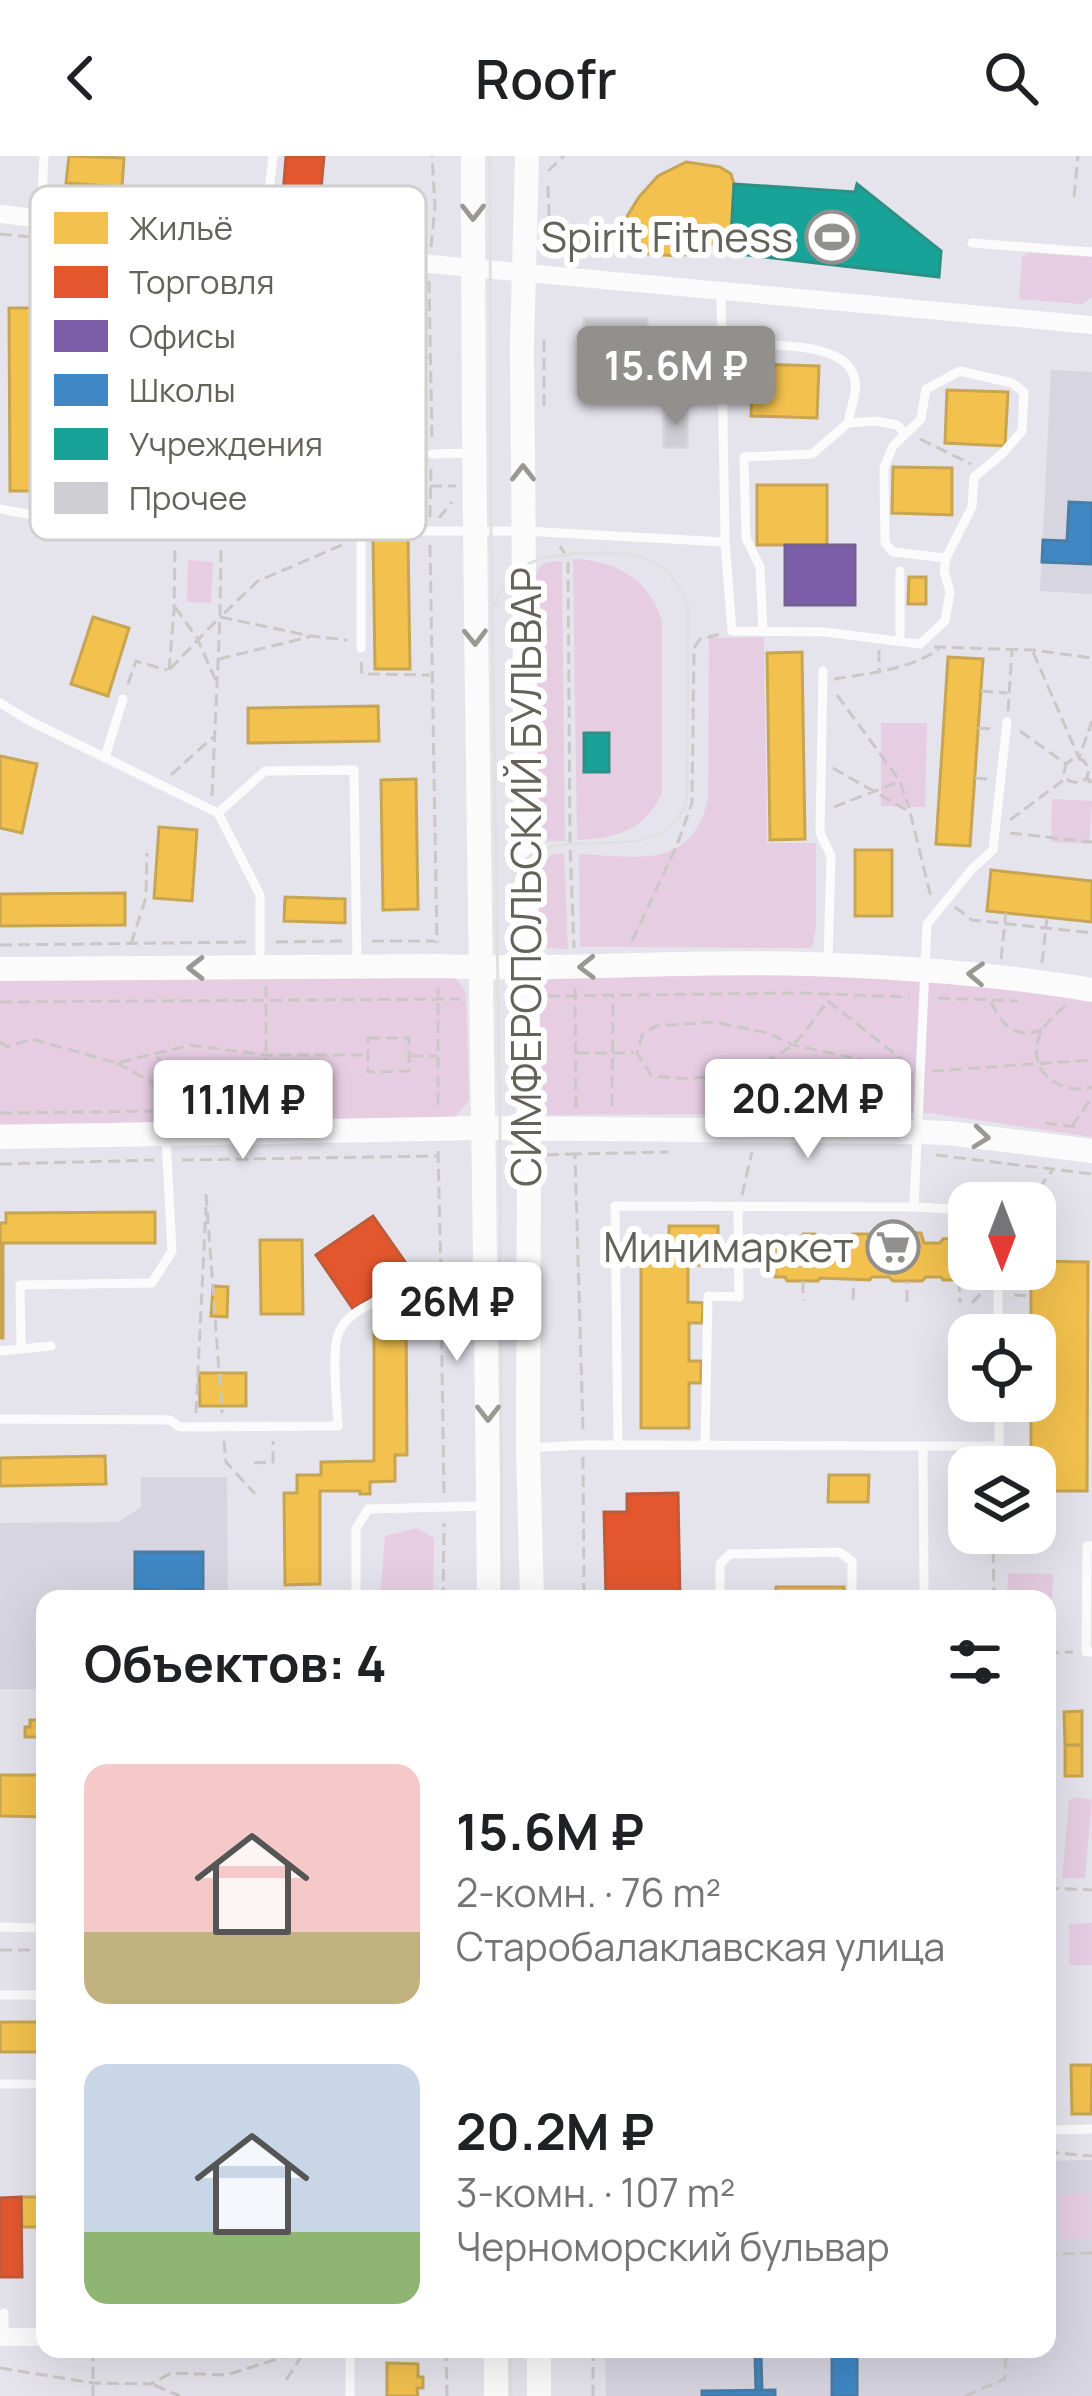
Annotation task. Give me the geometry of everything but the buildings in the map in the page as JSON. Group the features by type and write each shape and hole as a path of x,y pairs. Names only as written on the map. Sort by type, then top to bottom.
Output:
{"main road":[{"name":"СИМФЕРОПОЛЬСКИЙ БУЛЬВАР","path":"473,156 489,1590"},
{"name":"СИМФЕРОПОЛЬСКИЙ БУЛЬВАР","path":"529,158 522,347 532,1590"},
{"path":"0,969 357,954 438,967 827,965 923,971 1032,992 1092,990"},
{"path":"0,1137 171,1122 576,1128 1081,1149"},
{"path":"496,2358 496,2396"},
{"path":"539,2358 539,2396"}],"street":[{"path":"0,214 30,217"},
{"path":"426,265 1092,325"},
{"path":"2,2337 36,2337"}],"lane":[{"path":"42,186 44,156"},
{"path":"270,186 273,156"},
{"path":"972,243 1092,252"},
{"path":"721,292 731,631 825,632 920,644 945,621 950,592 946,558 972,507 974,477 1022,431 1024,392 1012,383 959,371 926,389 921,418 893,446 884,468 885,543 893,552 946,558"},
{"path":"722,344 817,348 843,361 854,374 848,423 812,454 744,458 746,538 760,568 764,632"},
{"path":"848,423 875,421 897,425 906,433"},
{"path":"432,454 474,453"},
{"path":"0,509 30,515"},
{"path":"426,530 725,542"},
{"path":"361,540 361,645"},
{"path":"900,571 900,641"},
{"path":"823,676 820,833 831,856 827,965"},
{"path":"105,757 123,699"},
{"path":"0,703 214,811 260,895 262,961"},
{"path":"914,1207 927,924 993,850 1006,722"},
{"path":"214,811 265,771 355,770 357,954"},
{"path":"21,1347 20,1285 152,1283 172,1251 167,1160 171,1122"},
{"path":"618,1445 615,1206 948,1209"},
{"path":"705,1446 708,1296 739,1297 738,1206"},
{"path":"0,1419 170,1420 195,1427 338,1426 336,1347 339,1331 354,1314 378,1299 487,1285"},
{"path":"998,1290 998,1314"},
{"path":"0,1351 51,1346"},
{"path":"528,1448 999,1446 999,1422"},
{"path":"923,1446 924,1590"},
{"path":"356,1590 356,1529 368,1509 488,1506"},
{"path":"1089,1652 1087,1546 1092,1546"},
{"path":"720,1590 720,1564 730,1554 839,1552 852,1561 853,1590"},
{"path":"0,1927 36,1928"},
{"path":"0,1995 36,1995"},
{"path":"0,2084 36,2084"},
{"path":"1056,2130 1092,2129"},
{"path":"2,2337 4,2314"},
{"path":"350,2358 350,2396"}],"path":[{"path":"431,247 432,156"},
{"path":"1075,197 1078,156"},
{"path":"550,244 548,170 561,157"},
{"path":"429,278 438,967"},
{"path":"543,417 544,342"},
{"path":"426,356 430,361"},
{"path":"906,433 983,470"},
{"path":"430,486 464,486"},
{"path":"430,530 453,501"},
{"path":"554,533 568,560 576,1128"},
{"path":"169,670 175,540"},
{"path":"214,811 220,540"},
{"path":"169,670 258,581 346,540"},
{"path":"174,606 197,638 217,684"},
{"path":"220,617 361,645 362,674 433,675"},
{"path":"626,954 692,803 694,648 700,639 731,631"},
{"path":"218,659 310,636"},
{"path":"879,640 879,672"},
{"path":"920,644 1092,658"},
{"path":"823,676 879,672 922,661 940,648"},
{"path":"1012,650 1006,722 1066,764"},
{"path":"1033,650 1078,758 1087,764 1090,782 1074,783 1066,778"},
{"path":"123,699 136,661 169,670"},
{"path":"981,691 1009,693"},
{"path":"836,694 900,782 934,914"},
{"path":"1066,764 1078,758 1092,721"},
{"path":"160,784 215,736"},
{"path":"1082,747 1092,747"},
{"path":"821,762 910,812"},
{"path":"1066,764 1066,778"},
{"path":"995,831 1066,778"},
{"path":"820,812 900,782"},
{"path":"995,831 1092,842"},
{"path":"130,944 146,897 148,854"},
{"path":"946,901 972,920 1092,933"},
{"path":"1006,913 995,988 999,1019 1028,1035 1042,1030"},
{"path":"526,997 827,994 922,998 995,988 1032,992 1047,918"},
{"path":"0,945 130,944 262,961 357,954 436,940"},
{"path":"262,961 266,1109"},
{"path":"612,1108 613,994"},
{"path":"827,994 828,1001 918,1072"},
{"path":"0,1002 481,999"},
{"path":"828,1001 793,1045 745,1068 672,1079 651,1075 637,1053 642,1035 656,1026 714,1022 767,1033 793,1045 918,1072 1092,1060"},
{"path":"1066,1004 1042,1030 1037,1042 1039,1064 1058,1086 1071,1090 1092,1087"},
{"path":"368,1038 409,1038 409,1071 368,1072 368,1055 368,1038"},
{"path":"0,1058 7,1047 32,1039 117,1063 152,1082 171,1122"},
{"path":"0,1042 7,1047"},
{"path":"117,1063 190,1046 266,1055 368,1055"},
{"path":"576,1053 637,1053"},
{"path":"152,1082 160,1077 161,1061 154,1054"},
{"path":"409,1056 438,1056"},
{"path":"1044,1182 1081,1149 1072,1126 1092,1097"},
{"path":"266,1109 278,1114"},
{"path":"0,1113 171,1122 266,1109 331,1109"},
{"path":"916,1142 1092,1174"},
{"path":"738,1206 752,1150"},
{"path":"529,1155 684,1152"},
{"path":"575,1154 584,1590"},
{"path":"0,1164 438,1156"},
{"path":"195,1427 206,1193 226,1462 254,1494"},
{"path":"853,1300 854,1280"},
{"path":"802,1281 802,1300"},
{"path":"907,1281 907,1302"},
{"path":"959,1290 959,1303"},
{"path":"998,1295 1030,1295"},
{"path":"254,1462 273,1462 274,1440"},
{"path":"993,1554 994,1590"},
{"path":"1056,1653 1089,1652"},
{"path":"1056,1888 1092,1890"},
{"path":"0,1950 36,1950"},
{"path":"1056,2153 1092,2156"},
{"path":"1056,2254 1092,2253"},
{"path":"93,2358 93,2396"},
{"path":"151,2384 171,2373 226,2375 280,2358"},
{"path":"286,2380 301,2358"},
{"path":"446,2358 447,2396"},
{"path":"593,2358 593,2396"},
{"path":"965,2396 1005,2379 1006,2358"},
{"path":"0,2368 93,2384 151,2384 180,2396"}],"shaded area":[{"path":"1029,253 1092,257 1092,297 1082,304 1019,299 1022,257"},
{"path":"1051,370 1092,372 1092,594 1040,591"},
{"path":"573,559 603,563 629,575 649,595 662,622 662,792 647,816 628,830 577,840"},
{"path":"188,560 213,562 211,603 187,602"},
{"path":"562,561 565,841 539,841 535,578 544,564"},
{"path":"764,637 767,843 816,843 812,948 580,947 579,854 641,857 675,848 689,838 708,799 709,638"},
{"path":"881,723 927,723 925,807 881,806"},
{"path":"1052,799 1092,801 1089,844 1051,842"},
{"path":"564,853 568,949 547,948 537,936 536,868 551,855"},
{"path":"446,971 466,993 469,1101 452,1120 0,1124 0,976"},
{"path":"806,973 1006,985 1092,1000 1092,1137 930,1113 536,1115 536,1001 542,984 554,977"},
{"path":"141,1477 227,1477 228,1590 36,1590 36,1689 0,1689 0,1523 118,1522 141,1507"},
{"path":"417,1528 434,1538 433,1590 381,1590 385,1536"},
{"path":"1008,1573 1053,1574 1052,1590 1007,1590"},
{"path":"1076,1797 1092,1800 1085,1878 1062,1878 1069,1801"},
{"path":"1092,1923 1092,1965 1069,1965 1069,1924"},
{"path":"1092,2160 1092,2396 606,2396 605,2358 1056,2358 1056,2161"},
{"path":"1089,2193 1090,2238 1061,2239 1060,2194"}],"tram line":[{"path":"490,156 502,1590"},
{"path":"495,605 502,588 524,566 553,556 610,553 638,556 663,568 677,584 688,609 687,799 671,825 647,838 561,845 535,852 517,871 507,905"},
{"path":"510,2358 511,2396"}],"place":[{"name":"Spirit Fitness","path":"832,237"},
{"name":"Минимаркет","path":"893,1247"}]}
